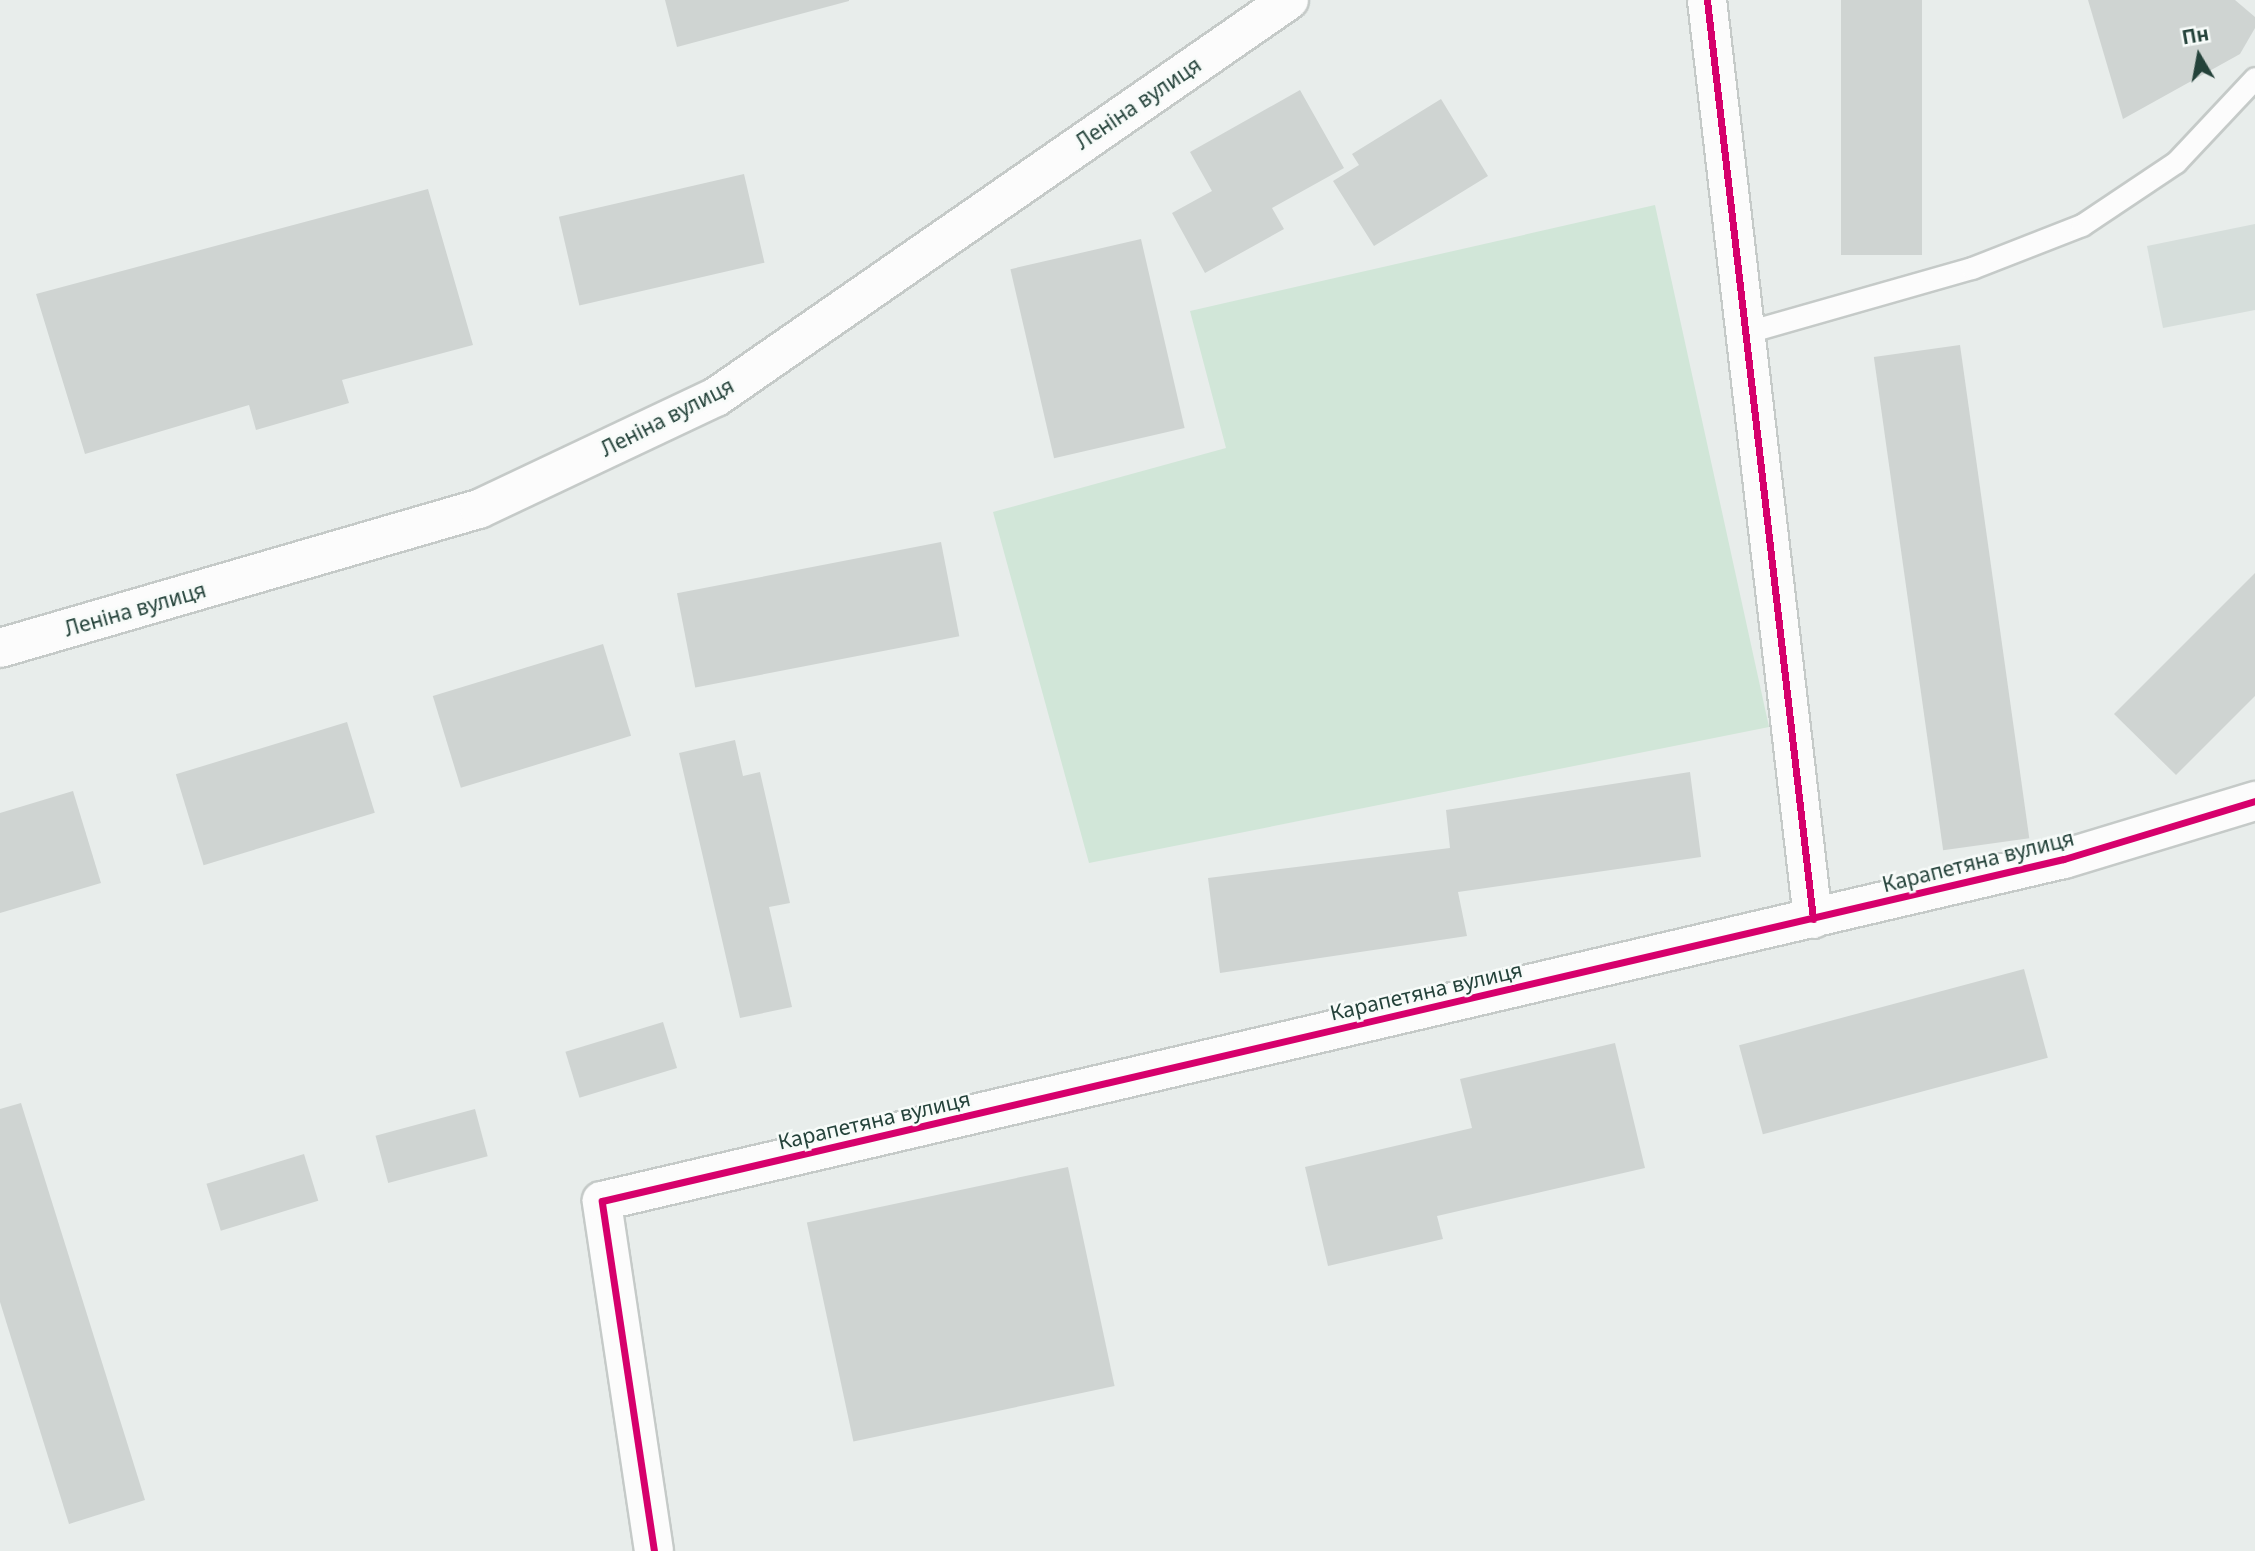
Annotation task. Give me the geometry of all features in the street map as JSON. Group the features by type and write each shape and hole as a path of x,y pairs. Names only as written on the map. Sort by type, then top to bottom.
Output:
{"street":[{"name":"Леніна вулиця","path":"0,648 479,509 716,397 1289,0"},
{"path":"1707,0 1813,919"},
{"name":"Карапетяна вулиця","path":"654,1551 602,1201 2064,859 2255,802"}],"lane":[{"path":"1747,332 1972,268 2082,225 2176,162 2255,78"}],"shaded area":[{"path":"2255,224 2255,310 2163,328 2147,246"}],"green space":[{"path":"1655,205 1769,727 1089,863 993,512 1226,448 1190,311"}],"building":[{"path":"665,0 849,0 849,1 677,47"},
{"path":"1841,0 1922,0 1922,255 1841,255"},
{"path":"2088,0 2235,0 2255,17 2255,28 2240,54 2123,119"},
{"path":"1300,90 1344,168 1272,208 1284,229 1205,273 1172,213 1212,191 1190,152"},
{"path":"1441,99 1488,176 1374,246 1333,181 1359,165 1352,154"},
{"path":"744,174 764,263 579,305 559,217"},
{"path":"428,189 473,345 342,380 349,403 256,430 249,405 85,454 36,294"},
{"path":"1141,239 1185,428 1054,458 1010,269"},
{"path":"1960,345 2029,838 1943,850 1874,357"},
{"path":"941,542 959,636 695,688 677,593"},
{"path":"2255,573 2255,696 2176,775 2114,714"},
{"path":"603,644 631,736 461,788 433,696"},
{"path":"347,722 375,813 204,865 176,774"},
{"path":"735,740 743,776 760,772 790,903 769,907 792,1007 740,1018 679,753"},
{"path":"1690,772 1701,857 1458,892 1467,936 1220,973 1208,878 1450,848 1446,810"},
{"path":"73,791 101,883 0,913 0,813"},
{"path":"2024,969 2048,1058 1763,1134 1739,1045"},
{"path":"663,1022 677,1068 579,1098 565,1052"},
{"path":"1615,1043 1645,1168 1437,1216 1443,1239 1328,1266 1305,1167 1472,1128 1460,1079"},
{"path":"21,1103 145,1500 69,1524 0,1302 0,1109"},
{"path":"475,1109 488,1156 388,1183 376,1136"},
{"path":"304,1154 318,1201 221,1231 206,1184"},
{"path":"1068,1167 1115,1386 853,1442 807,1223"}],"cycle path":[{"path":"1707,0 1813,919"},
{"path":"654,1551 602,1201 2064,859 2255,801"}]}
